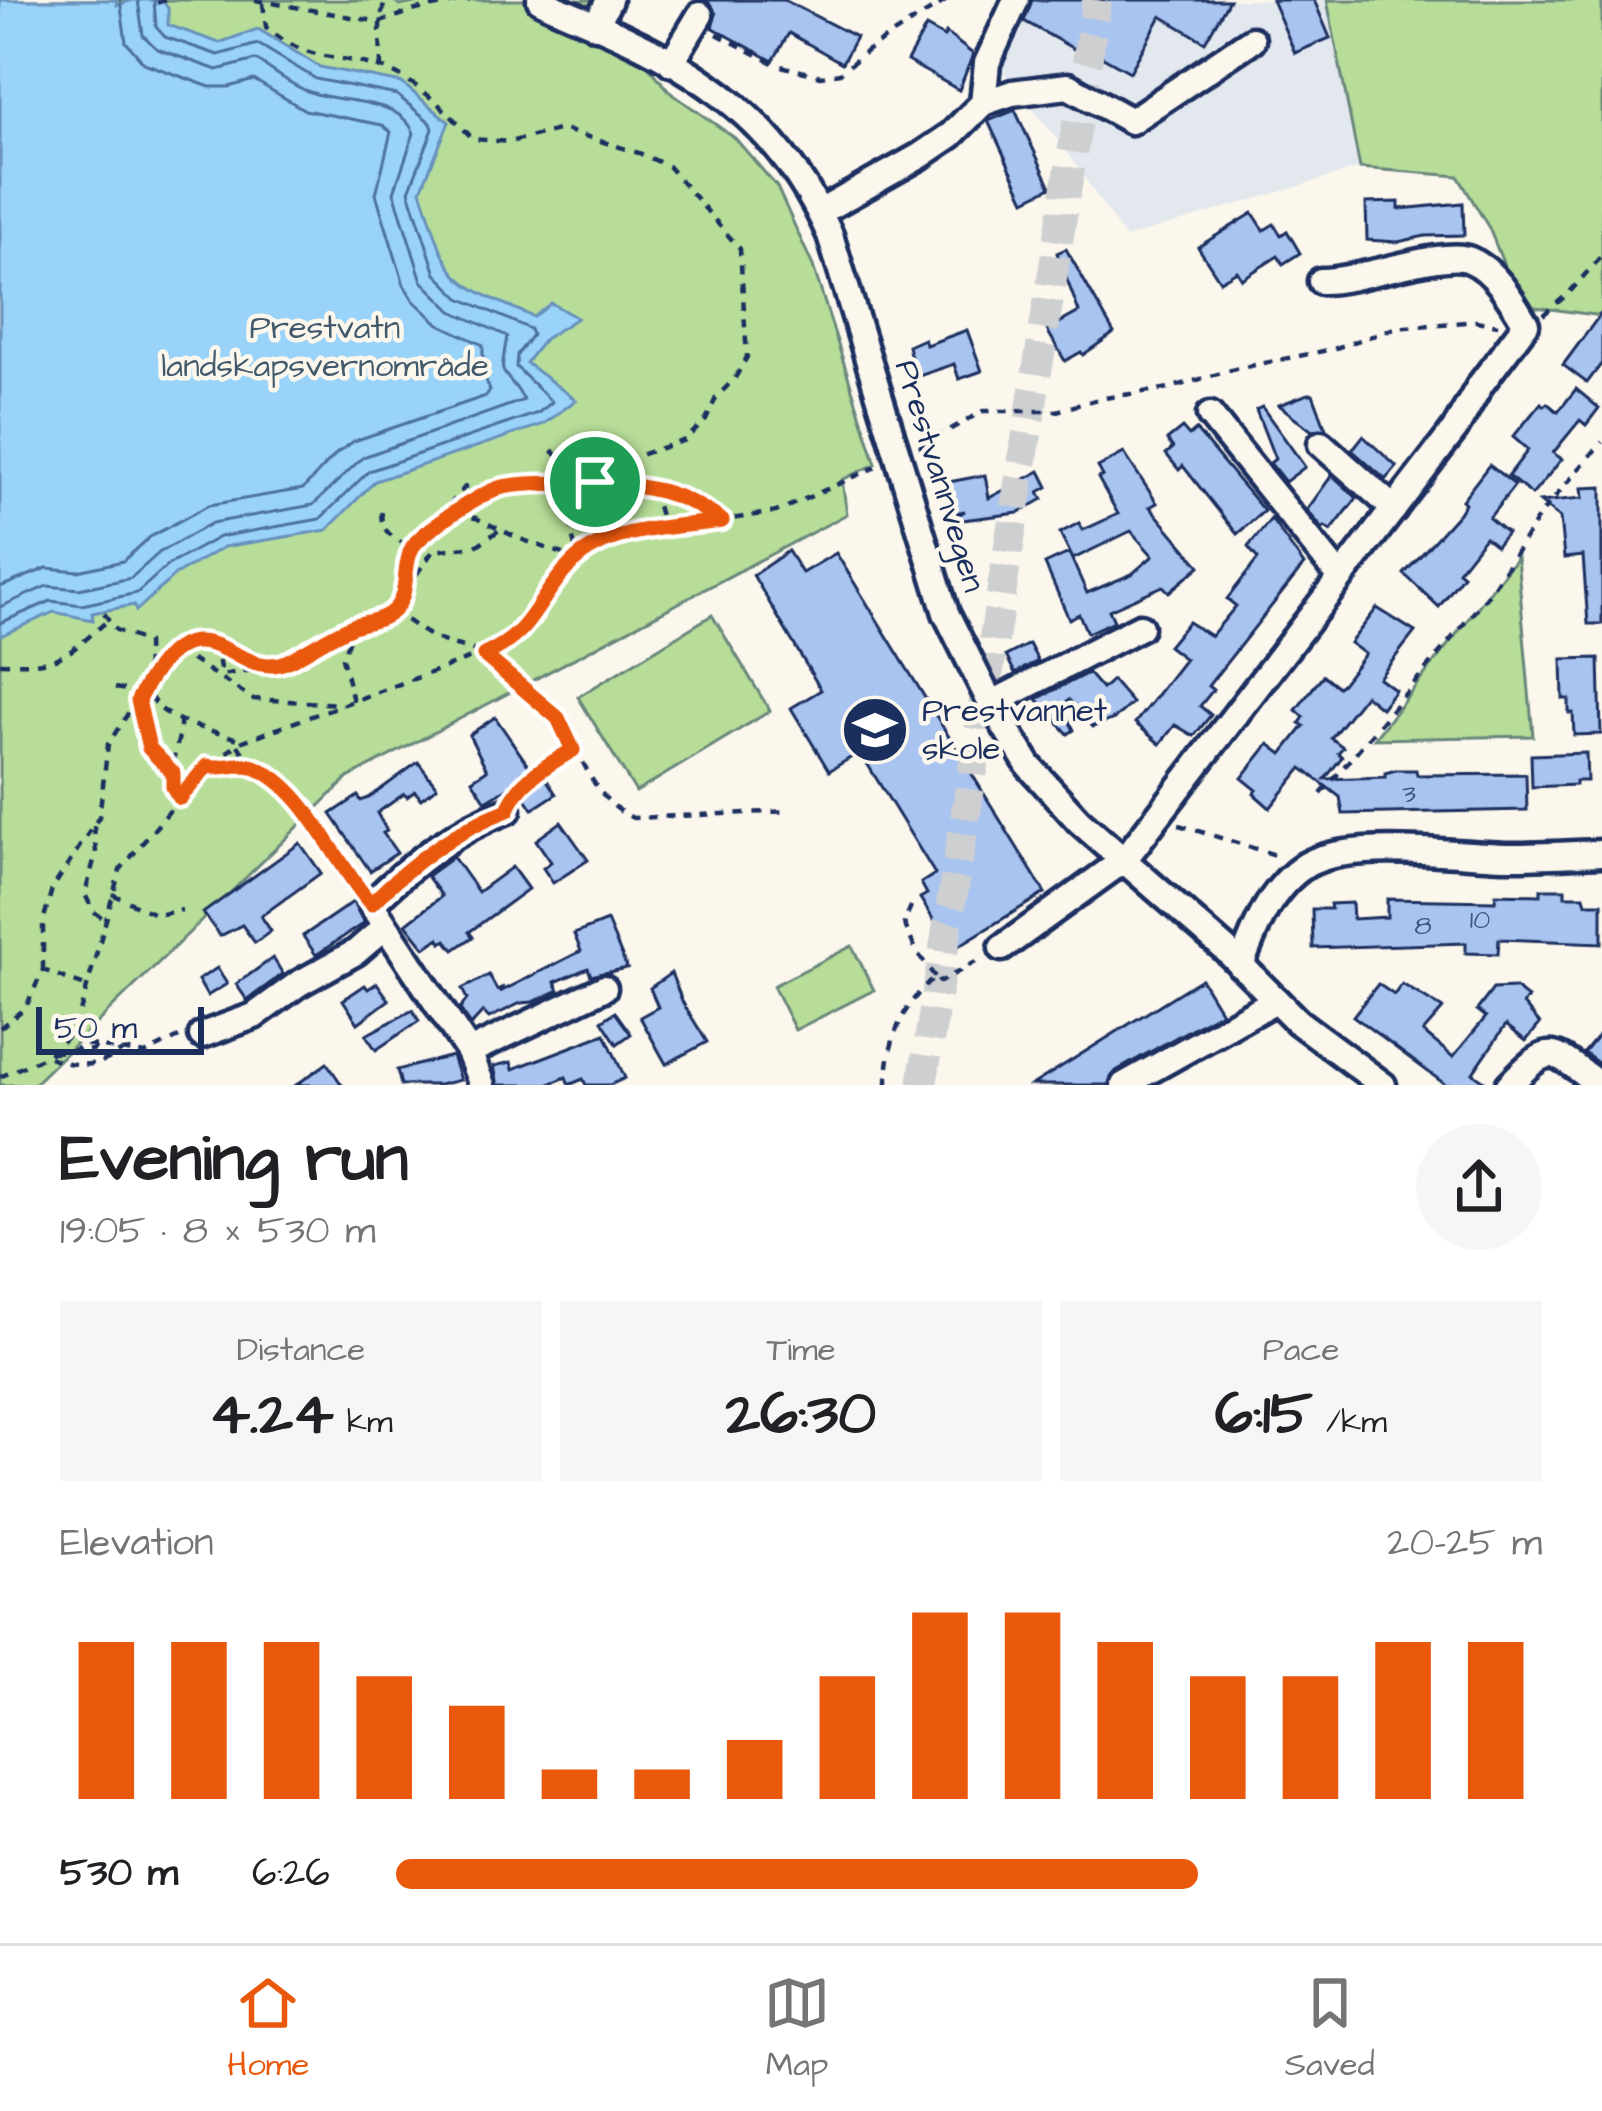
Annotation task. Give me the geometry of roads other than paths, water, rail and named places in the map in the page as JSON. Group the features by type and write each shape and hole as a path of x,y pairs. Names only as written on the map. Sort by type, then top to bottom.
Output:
{"street":[{"path":"596,26 609,0"},
{"path":"983,103 987,63 1016,0"},
{"name":"Prestvannvegen","path":"549,4 671,63 735,105 770,136 798,172 820,212 899,449 928,564 946,613 1028,766 1276,1000 1335,1052 1383,1085"},
{"path":"671,63 698,19"},
{"path":"820,212 920,156 951,135 983,103 1012,93 1068,86 1131,121 1252,40"},
{"path":"1002,948 1124,860 1455,429 1480,385 1526,324 1496,281 1468,258 1450,256 1360,278 1321,281"},
{"path":"1210,415 1340,577"},
{"path":"1321,444 1394,509"},
{"path":"991,704 1140,627"},
{"path":"482,1085 469,1052 371,904 402,874 471,825 508,810"},
{"path":"1241,966 1277,891 1316,860 1368,852 1602,853"},
{"path":"202,1035 254,1016 298,984 356,952 386,927"},
{"path":"469,1052 604,988"},
{"path":"1124,1085 1276,1000"},
{"path":"1509,1085 1537,1056 1553,1054 1600,1085"}],"water":[{"path":"0,0 116,0 117,5 162,0 168,8 168,25 219,43 258,29 320,67 402,83 449,122 421,190 446,261 467,284 534,317 551,303 577,318 544,339 526,363 576,400 544,424 375,481 327,530 224,547 175,575 136,611 134,605 92,613 93,620 54,612 0,636"}],"tunnel":[{"path":"922,1085 1097,0"}],"place":[{"name":"Prestvannet skole","path":"875,730"}],"park label":[{"name":"Prestvatn landskapsvernområde","path":"325,347"}]}
